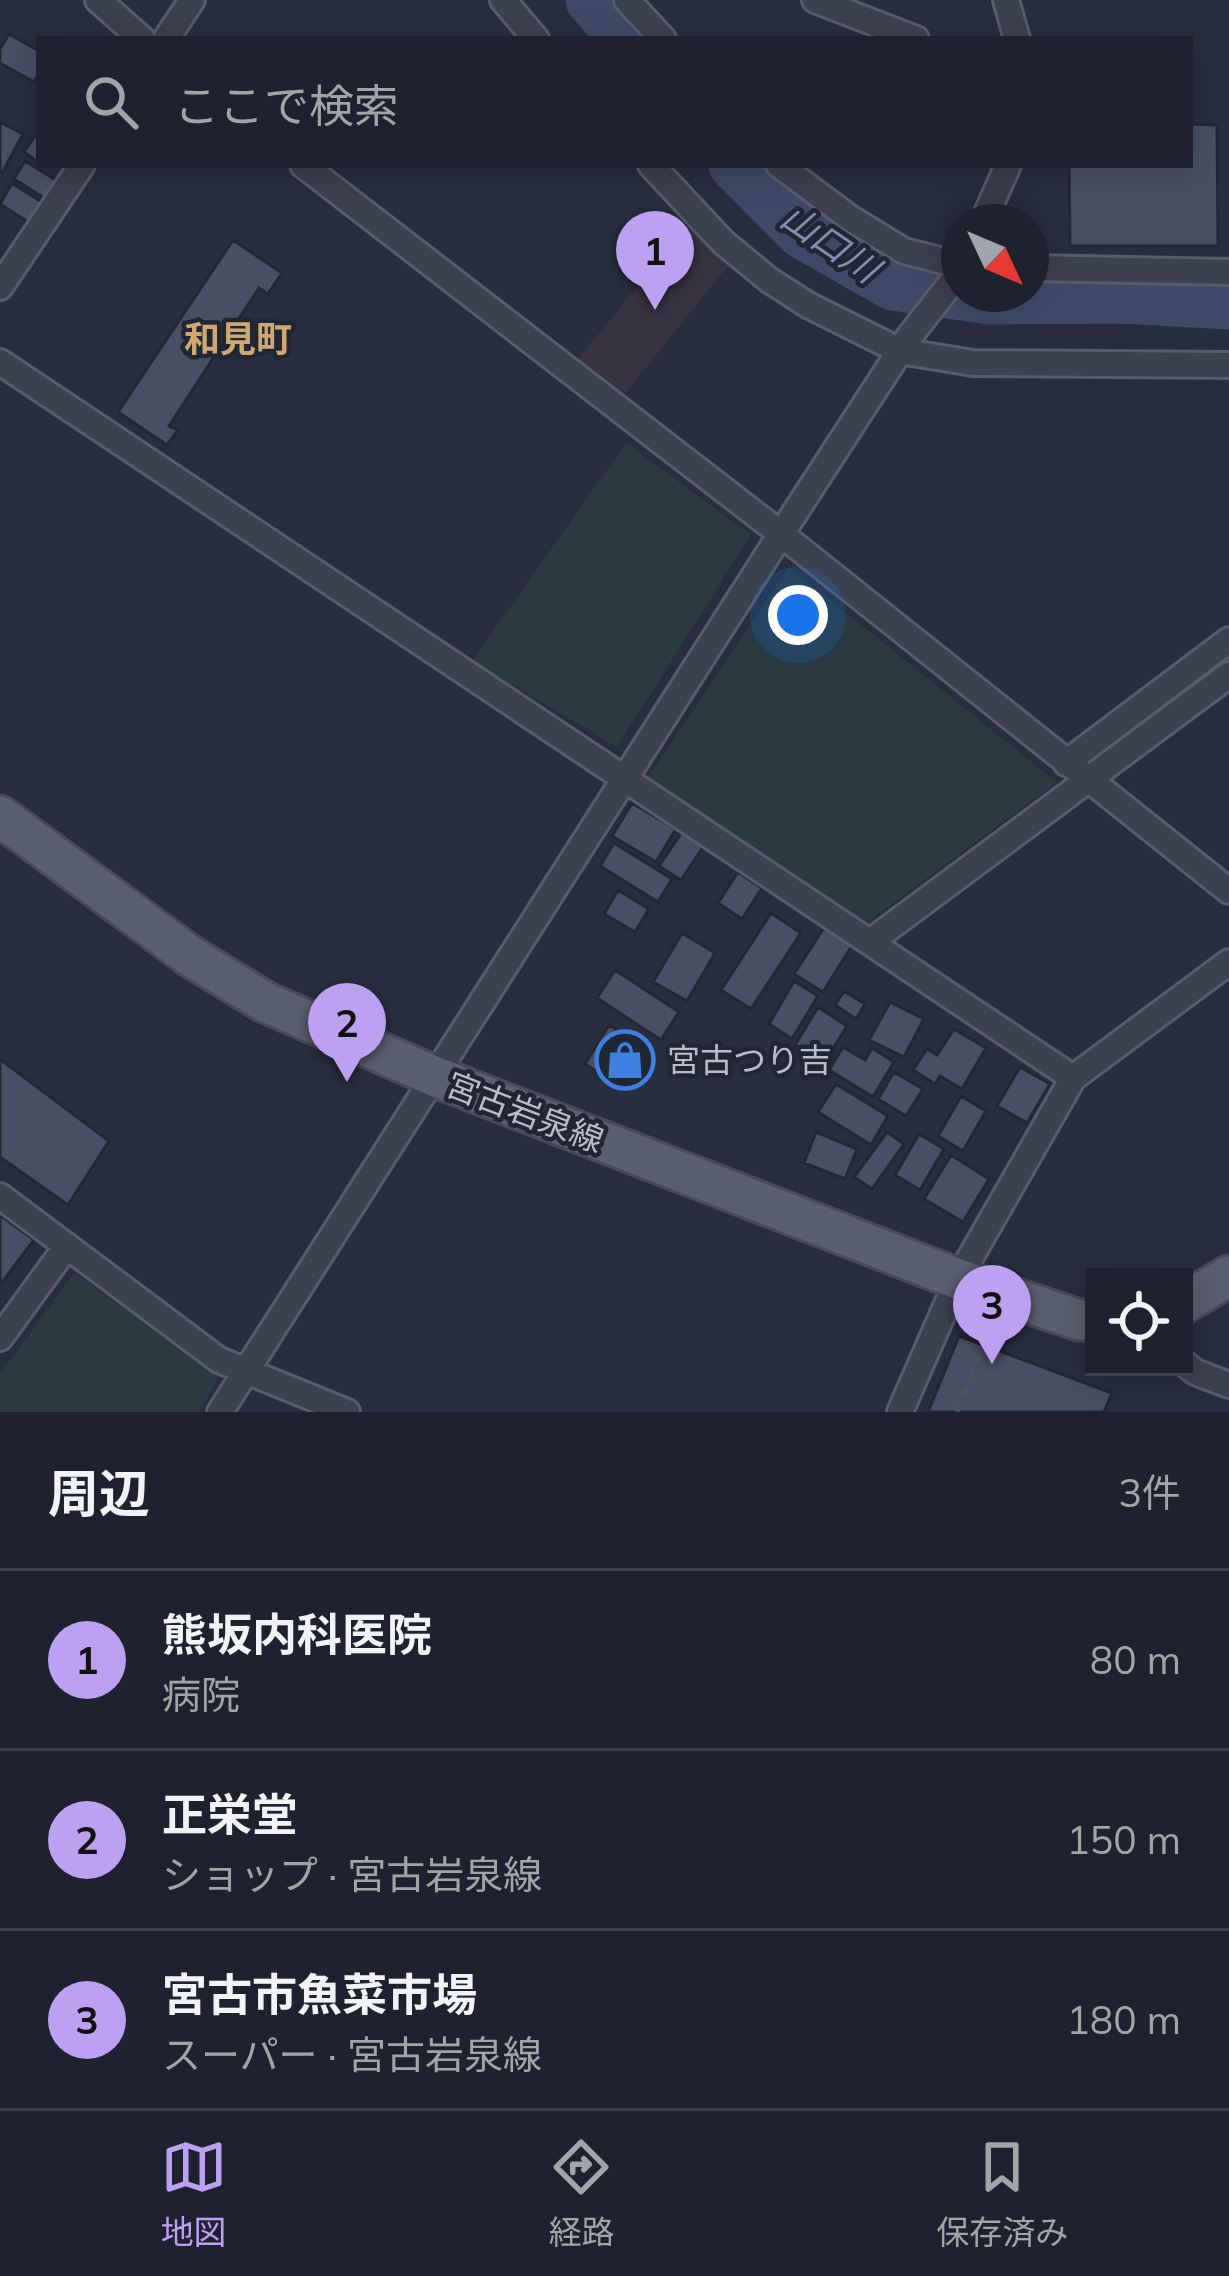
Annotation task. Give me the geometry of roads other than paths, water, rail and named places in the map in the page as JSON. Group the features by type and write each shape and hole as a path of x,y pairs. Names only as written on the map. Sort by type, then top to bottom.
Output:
{"main road":[{"name":"宮古岩泉線","path":"0,816 190,956 266,1002 436,1077 958,1279 1085,1320"},
{"path":"1193,1298 1229,1276"}],"street":[{"path":"98,0 139,36"},
{"path":"168,36 192,0"},
{"path":"503,0 533,36"},
{"path":"627,0 659,36"},
{"path":"815,0 908,36"},
{"path":"1006,0 1016,36"},
{"path":"0,287 80,168"},
{"path":"307,168 781,534 1229,891"},
{"path":"654,168 723,242 769,280 808,305 905,344 973,363 1229,365"},
{"path":"783,168 904,251 941,263"},
{"path":"991,204 1007,168"},
{"path":"1049,268 1229,272"},
{"path":"220,1412 781,534 941,294"},
{"path":"0,362 1073,1078"},
{"path":"1066,764 1229,640"},
{"path":"870,942 1229,675"},
{"path":"900,1412 958,1279 1073,1078 1229,962"},
{"path":"0,1196 219,1360 347,1412"},
{"path":"0,1338 67,1246"},
{"path":"1193,1370 1229,1385"}],"waterway":[{"name":"山口川","path":"591,0 622,36"},
{"name":"山口川","path":"737,168 802,233 893,285 990,299 1122,298 1229,304"}],"place":[{"name":"熊坂内科医院","path":"655,310"},
{"name":"宮古つり吉","path":"625,1060"},
{"name":"正栄堂","path":"347,1082"},
{"name":"宮古市魚菜市場","path":"992,1364"}],"district":[{"name":"和見町","path":"238,339"}]}
